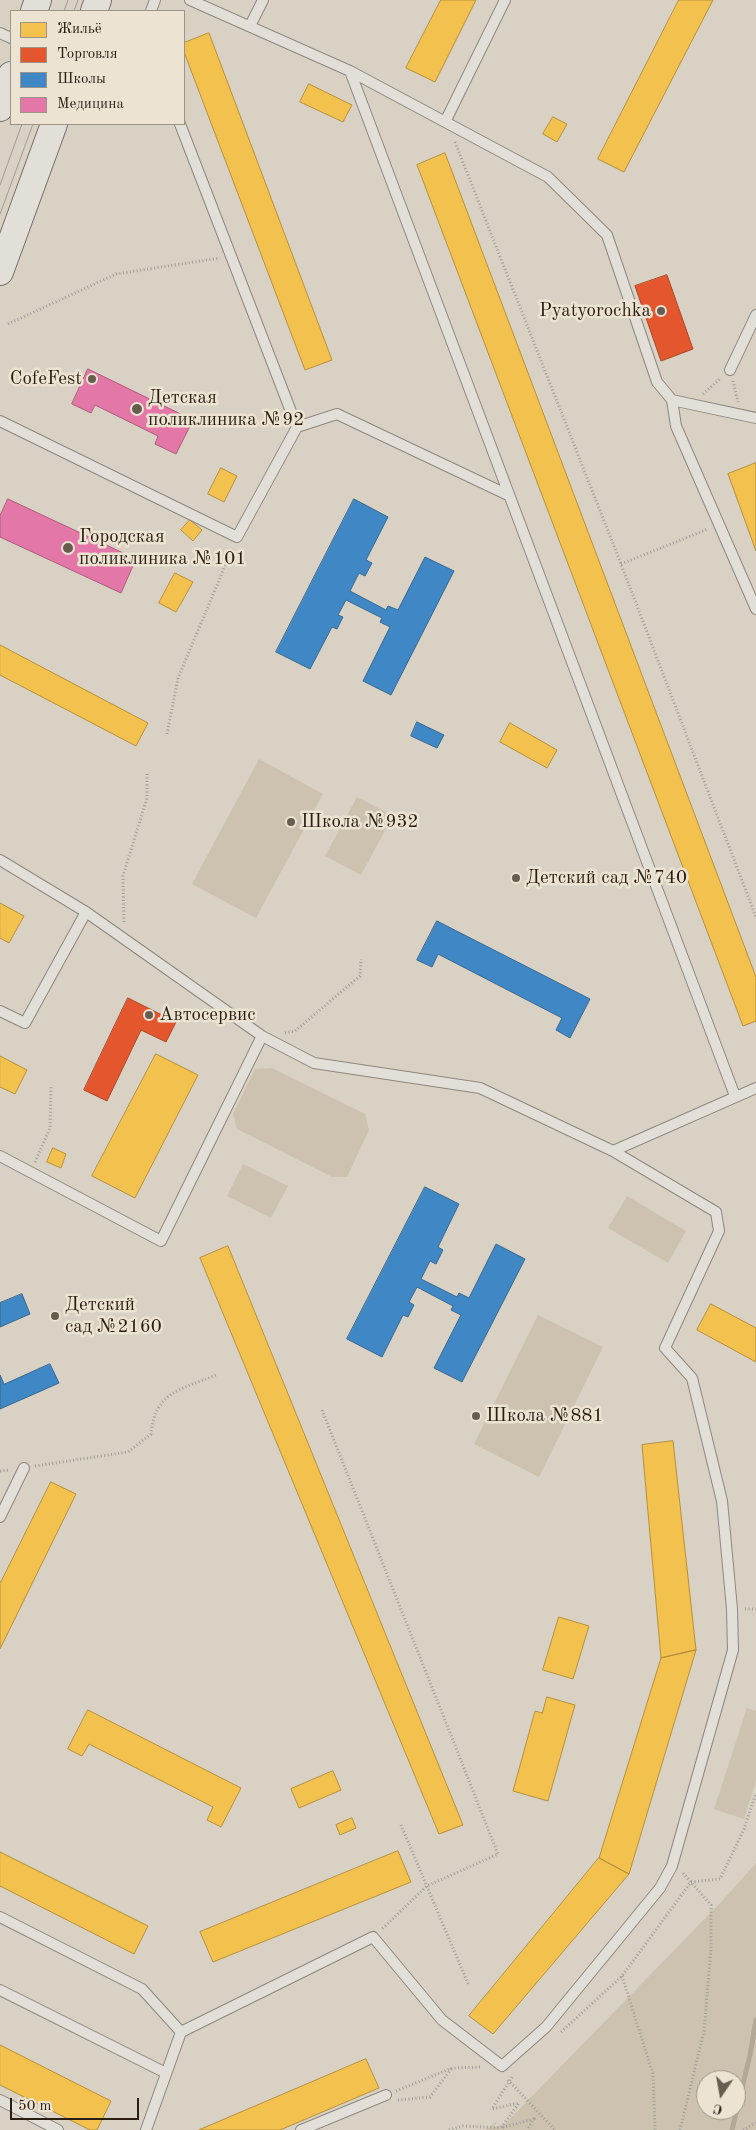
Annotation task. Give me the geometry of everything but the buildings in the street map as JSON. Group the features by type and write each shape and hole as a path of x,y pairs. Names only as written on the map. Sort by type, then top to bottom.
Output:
{"main road":[{"path":"0,108 10,78"},
{"path":"0,272 54,125"}],"lane":[{"path":"190,0 350,71 446,120 548,177 607,235 657,382 672,400 676,426 756,609"},
{"path":"250,26 263,0"},
{"path":"446,120 505,0"},
{"path":"350,71 735,1096"},
{"path":"180,125 297,426"},
{"path":"730,370 756,315"},
{"path":"672,400 756,418"},
{"path":"0,421 237,538 297,426 337,414 508,494"},
{"path":"0,860 86,912 262,1036 314,1063 480,1088 613,1151 716,1212 719,1232 665,1348 692,1378 722,1501 732,1609 733,1650 672,1866 660,1888 546,2027 502,2066 442,2020 373,1937 181,2032 146,2130"},
{"path":"0,1011 25,1024 86,912"},
{"path":"0,1156 161,1241 262,1036"},
{"path":"613,1151 756,1088"},
{"path":"0,1517 24,1468"},
{"path":"0,1917 142,1989 181,2032"},
{"path":"0,1990 166,2073"},
{"path":"301,2130 386,2095"},
{"path":"0,2100 58,2130"}],"path":[{"path":"446,120 621,564 756,917"},
{"path":"8,324 116,274 231,256"},
{"path":"691,404 730,370 742,415"},
{"path":"621,564 720,524"},
{"path":"166,734 178,678 237,538"},
{"path":"124,939 124,876 147,798 147,774"},
{"path":"262,1036 295,1031 360,976 361,959"},
{"path":"31,1172 50,1128 51,1086"},
{"path":"0,1471 128,1452 151,1434 152,1418 163,1399 216,1374"},
{"path":"322,1410 498,1854 428,1886 373,1937"},
{"path":"558,2034 622,1976 691,1882 720,1879 744,1830 756,1793"},
{"path":"401,1825 469,1986"},
{"path":"680,1870 711,1905 711,1949 704,2031 680,2130"},
{"path":"622,1976 653,2074 655,2130"},
{"path":"386,2095 452,2068 502,2066"},
{"path":"501,2128 519,2103 492,2109 508,2080 516,2074"},
{"path":"508,2080 555,2130"},
{"path":"448,2130 463,2126 501,2128 534,2119 526,2130"},
{"path":"743,2130 756,2123"}],"shaded area":[{"path":"259,759 323,794 256,918 192,884"},
{"path":"357,797 393,816 361,875 325,856"},
{"path":"272,1068 365,1114 369,1130 347,1177 332,1177 237,1129 233,1114 255,1069"},
{"path":"243,1164 288,1186 271,1218 227,1196"},
{"path":"627,1196 686,1231 668,1263 608,1228"},
{"path":"538,1315 603,1347 539,1477 474,1444"},
{"path":"747,1708 756,1711 756,1781 744,1819 714,1809"},
{"path":"756,1863 756,2130 485,2130 497,2121 494,2127 505,2124 723,1900"}],"waterway":[{"path":"732,2130 750,2055 756,2020"}],"tram line":[{"path":"64,10 68,0"},
{"path":"74,10 78,0"},
{"path":"0,185 22,125"},
{"path":"0,214 33,125"}],"place":[{"name":"Pyatyorochka","path":"661,311"},
{"name":"CofeFest","path":"92,379"},
{"name":"Детская поликлиника №92","path":"137,409"},
{"name":"Городская поликлиника №101","path":"68,548"},
{"name":"Школа №932","path":"291,822"},
{"name":"Детский сад №740","path":"516,878"},
{"name":"Автосервис","path":"149,1015"},
{"name":"Детский сад №2160","path":"55,1316"},
{"name":"Школа №881","path":"476,1416"}]}
